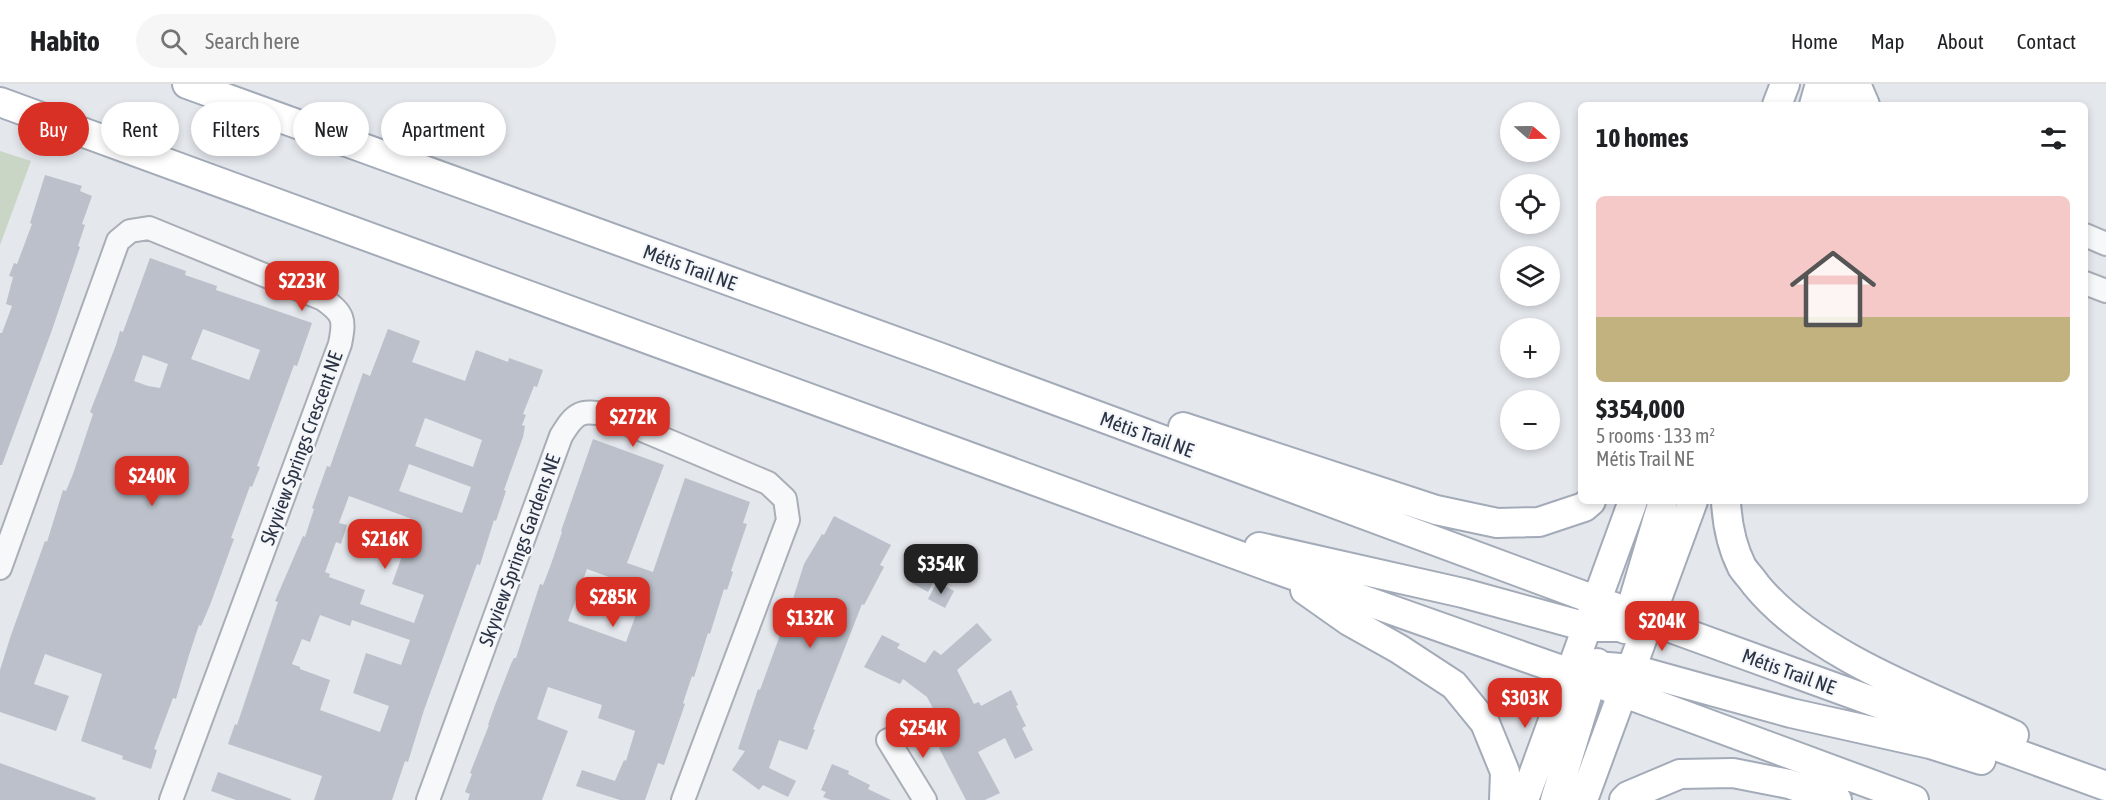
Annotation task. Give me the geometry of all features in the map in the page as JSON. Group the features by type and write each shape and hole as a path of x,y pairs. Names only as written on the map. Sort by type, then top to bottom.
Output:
{"main road":[{"name":"Métis Trail NE","path":"187,84 936,356 1597,600"},
{"path":"1778,102 1785,84"},
{"path":"1815,102 1820,84"},
{"path":"1839,102 1846,84"},
{"path":"1856,84 1864,102"},
{"path":"0,102 1273,568 1606,675 1914,800"},
{"path":"936,356 995,365 1436,510 1497,524 1539,522 1588,504"},
{"path":"1619,622 1597,600 1632,504"},
{"path":"1583,800 1606,675 1619,622 1662,504"},
{"path":"1556,800 1606,675 1619,622 1691,504"},
{"path":"1726,504 1727,524 1742,567 1772,604 1812,636 1880,674 2017,736 2044,752 2067,772"},
{"name":"Métis Trail NE","path":"1143,521 1462,593 1619,622 2106,786"},
{"path":"1273,568 1349,621 1400,649 1454,685 1485,723 1505,772 1504,800"},
{"path":"1606,675 1930,744 2106,799"},
{"path":"1524,800 1606,675"},
{"path":"1624,800 1628,796 1680,774 1733,773 1789,784 1837,800"}],"street":[{"name":"Skyview Springs Crescent NE","path":"0,568 118,241 130,231 148,228 323,299 338,310 344,324 340,344 171,800"},
{"path":"2088,237 2106,244"},
{"path":"2088,284 2106,291"},
{"name":"Skyview Springs Gardens NE","path":"428,800 561,436 572,418 589,411 607,415 768,483 785,499 788,520 683,800"},
{"path":"888,741 925,800"}],"green space":[{"path":"0,151 31,161 0,245"}],"building":[{"path":"45,175 82,186 80,191 92,196 82,224 85,225 78,246 80,247 52,330 2,465 0,465 0,333 2,333 12,306 6,304 13,277 9,276 14,263 17,264 32,224 30,223"},
{"path":"150,258 186,271 185,275 217,286 216,290 312,323 257,466 260,467 252,487 250,486 231,538 234,539 210,605 201,626 199,625 176,699 173,698 154,749 157,750 151,769 81,741 102,674 45,654 34,684 69,696 56,731 0,712 0,670 11,635 45,541 47,542 63,490 66,491 73,474 93,414 90,412 120,331 123,332","holes":["203,329 260,350 249,380 191,359","143,355 168,364 160,388 134,381"]},
{"path":"388,329 420,341 412,362 465,381 476,350 508,362 509,358 543,370 523,414 526,415 522,425 525,426 523,437 504,490 506,491 496,521 494,520 480,565 477,564 424,710 408,762 405,761 392,800 314,800 322,776 228,744 235,724 237,725 278,602 275,601 303,536 305,537 314,509 312,508 327,466 330,467 363,373 370,376","holes":["425,418 482,440 473,467 415,446","409,464 471,487 462,513 399,491","349,496 415,520 392,584 424,595 414,623 360,604 365,590 329,577 330,574 325,572 336,542 341,544 347,525 339,523","320,615 350,626 352,620 410,640 401,665 366,653 353,693 389,706 380,732 320,710 330,680 292,664 302,639 310,642"]},
{"path":"593,439 664,465 627,563 653,572 685,478 750,502 743,523 747,524 727,590 724,589 710,634 708,633 694,677 692,676 664,765 658,763 645,800 620,800 576,786 582,770 615,781 624,760 626,761 635,731 598,718 602,705 548,687 537,719 568,731 542,800 468,800 470,794 465,792 472,774 470,773 511,664 516,658 540,584 543,585","holes":["587,569 645,590 626,642 568,621"]},
{"path":"834,516 891,545 880,565 884,567 864,605 862,604 807,750 779,740 769,768 796,781 788,797 763,785 759,790 732,770 745,751 738,749 804,564"},
{"path":"921,565 938,574 928,592 912,583"},
{"path":"937,582 954,591 945,608 928,599"},
{"path":"977,623 992,640 957,670 974,704 979,702 981,706 1011,690 1026,726 1022,728 1033,750 1015,759 1005,738 978,752 1000,793 985,800 966,800 939,748 947,744 936,721 939,720 927,697 903,679 900,684 864,667 882,635 900,644 897,648 925,663 934,650 941,655"},
{"path":"0,763 96,798 95,800 0,800"},
{"path":"832,764 849,771 848,774 870,785 868,789 891,800 831,800 823,797 826,792 821,790"},
{"path":"218,772 291,800 236,800 211,791"}]}
